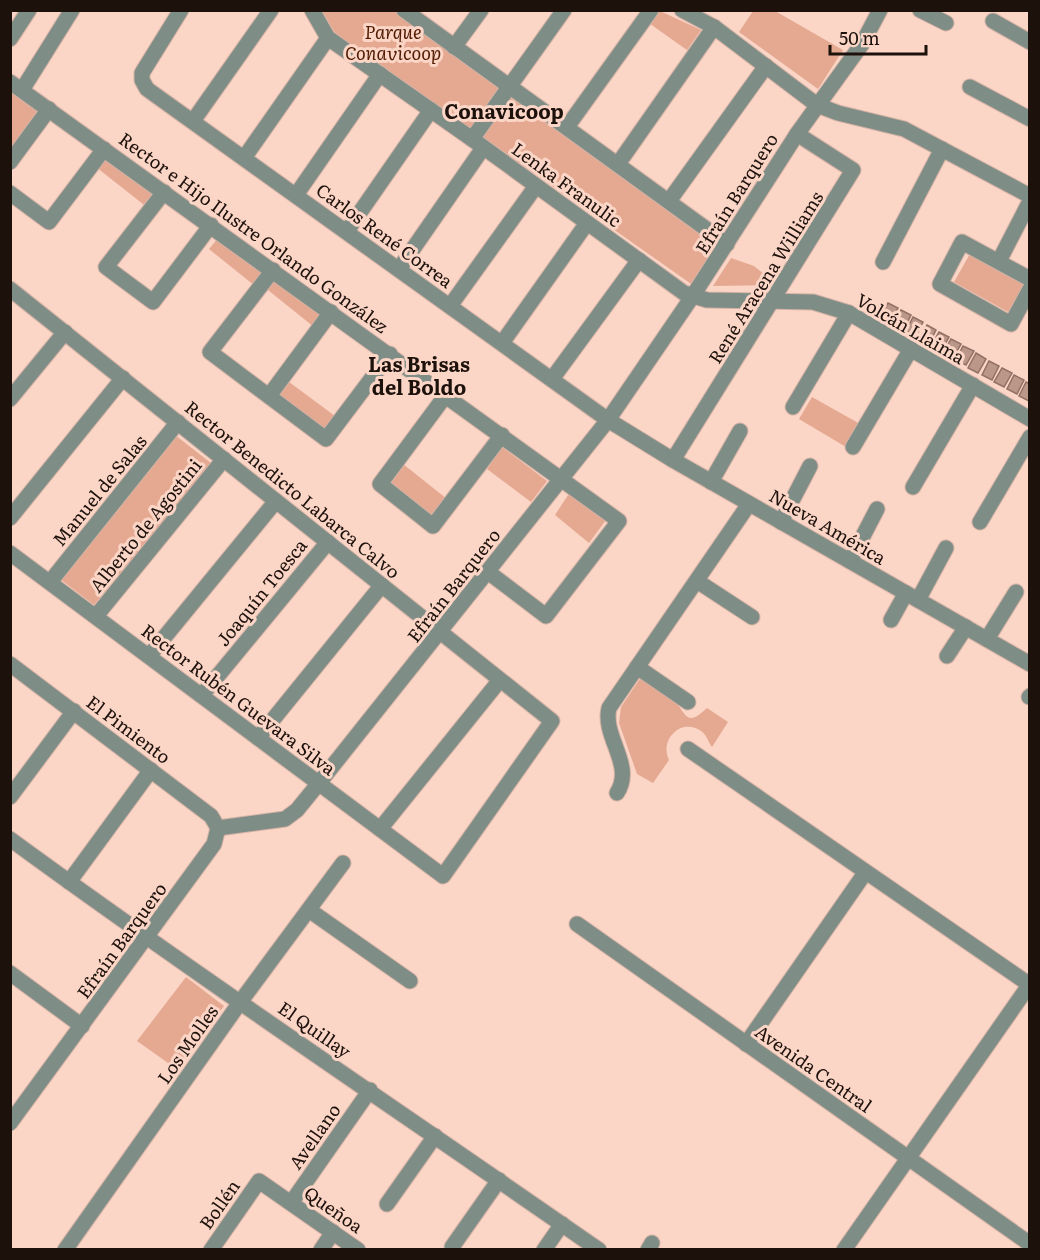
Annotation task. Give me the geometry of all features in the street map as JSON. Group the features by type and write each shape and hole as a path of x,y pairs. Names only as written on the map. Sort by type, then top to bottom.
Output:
{"street":[{"path":"10,39 29,10"},
{"path":"16,86 72,10"},
{"name":"Carlos René Correa","path":"181,10 144,70 141,80 147,89 608,420"},
{"path":"193,121 271,10"},
{"name":"Lenka Franulic","path":"312,10 328,38 692,297"},
{"path":"404,10 727,244"},
{"path":"454,47 481,10"},
{"path":"399,269 511,88 564,10"},
{"path":"567,128 651,10"},
{"path":"682,10 714,27 817,105 838,113 897,127 1029,196"},
{"name":"Efraín Barquero","path":"10,1123 147,939 214,844 218,828 285,819 294,813 563,478 608,420 692,297 796,134 862,44 880,10"},
{"path":"920,10 946,23"},
{"path":"993,21 1029,42"},
{"path":"618,164 714,27"},
{"path":"244,158 328,38"},
{"path":"669,201 766,66"},
{"path":"296,195 380,74"},
{"name":"Rector e Hijo Ilustre Orlando González","path":"16,86 563,478 619,521 546,616 488,572"},
{"path":"970,87 1029,119"},
{"path":"10,162 49,109"},
{"path":"347,231 431,110"},
{"name":"René Aracena Williams","path":"673,460 853,170 796,134"},
{"path":"10,193 50,222 104,149"},
{"path":"883,262 942,149"},
{"path":"450,306 536,186"},
{"path":"164,192 106,267 153,302 211,225"},
{"path":"999,261 1029,201"},
{"path":"502,343 587,223"},
{"path":"1029,279 963,242 940,284 1011,324 1029,289"},
{"path":"552,379 639,260"},
{"path":"273,270 210,352 326,439 390,354"},
{"name":"Rector Benedicto Labarca Calvo","path":"10,289 552,721 443,876"},
{"name":"Volcán Llaima","path":"692,297 707,300 774,299 813,302 849,313 1029,419"},
{"path":"269,396 331,312"},
{"path":"793,407 849,313"},
{"path":"10,399 64,332"},
{"path":"854,447 911,350"},
{"path":"10,518 123,378"},
{"path":"913,487 973,385"},
{"path":"446,395 380,484 433,526 502,435"},
{"name":"Nueva América","path":"608,420 673,460 1029,664"},
{"name":"Manuel de Salas","path":"50,582 178,422"},
{"path":"711,482 740,432"},
{"path":"980,522 1029,437"},
{"name":"Alberto de Agostini","path":"96,616 224,459"},
{"path":"781,522 810,466"},
{"path":"149,656 276,501"},
{"path":"616,793 622,783 623,772 609,728 608,714 612,702 749,504"},
{"path":"850,561 877,509"},
{"name":"Joaquín Toesca","path":"202,695 328,542"},
{"path":"891,620 912,597 946,548"},
{"name":"Rector Rubén Guevara Silva","path":"10,553 443,876"},
{"path":"697,581 752,617"},
{"path":"258,738 382,585"},
{"path":"987,639 1016,592"},
{"path":"947,656 966,627"},
{"name":"El Pimiento","path":"10,664 211,816 218,828"},
{"path":"637,667 688,702"},
{"path":"380,829 500,680"},
{"path":"10,797 74,711"},
{"path":"688,749 1029,985 844,1250"},
{"path":"69,882 151,770"},
{"name":"El Quillay","path":"10,839 147,939 241,1001 599,1250"},
{"name":"Los Molles","path":"65,1250 241,1001 343,862"},
{"path":"746,1044 865,873"},
{"path":"309,910 410,981"},
{"name":"Avenida Central","path":"577,924 1029,1244"},
{"path":"10,973 82,1026"},
{"name":"Avellano","path":"291,1203 370,1090"},
{"path":"387,1204 435,1136"},
{"path":"452,1247 499,1180"},
{"name":"Queñoa","path":"259,1181 358,1250"},
{"name":"Bollén","path":"211,1250 259,1181"},
{"path":"544,1250 562,1224"},
{"path":"321,1250 333,1232"}],"green space":[{"name":"Parque Conavicoop","path":"322,11 394,11 720,246 694,286 335,33"},
{"path":"654,11 660,11 701,30 687,50 646,21"},
{"path":"753,11 775,11 843,50 818,89 739,32"},
{"path":"10,89 41,112 10,151"},
{"path":"102,157 156,196 148,208 96,167"},
{"path":"219,237 266,270 255,286 209,249"},
{"path":"971,252 1029,284 1012,314 954,282"},
{"path":"731,258 754,266 778,285 713,286"},
{"path":"277,277 323,314 314,327 268,290"},
{"path":"285,379 339,419 326,436 272,396"},
{"path":"812,397 860,424 846,447 799,419"},
{"path":"175,435 211,463 94,605 60,579"},
{"path":"502,447 547,481 531,502 487,469"},
{"path":"403,464 447,499 432,519 387,484"},
{"path":"570,492 606,520 589,543 555,515"},
{"path":"641,677 670,697 690,718 707,708 728,722 712,747 703,733 693,727 679,729 674,733 667,745 669,760 653,783 637,774 619,723 621,707"},
{"path":"186,977 224,1006 178,1070 137,1041"}],"building":[{"path":"888,303 898,308 891,322 881,317"},
{"path":"901,310 911,315 904,329 894,324"},
{"path":"913,317 923,322 916,336 906,331"},
{"path":"927,325 936,330 929,344 919,339"},
{"path":"939,332 949,337 941,351 931,346"},
{"path":"951,339 961,344 953,358 943,353"},
{"path":"963,346 974,351 966,365 956,360"},
{"path":"976,353 986,359 978,373 968,368"},
{"path":"989,361 999,366 992,380 982,375"},
{"path":"1002,368 1012,373 1004,387 994,382"},
{"path":"1014,375 1024,380 1017,394 1007,389"},
{"path":"1026,382 1030,384 1029,401 1019,396"}],"district":[{"name":"Conavicoop","path":"504,110"},
{"name":"Las Brisas del Boldo","path":"419,374"}]}
